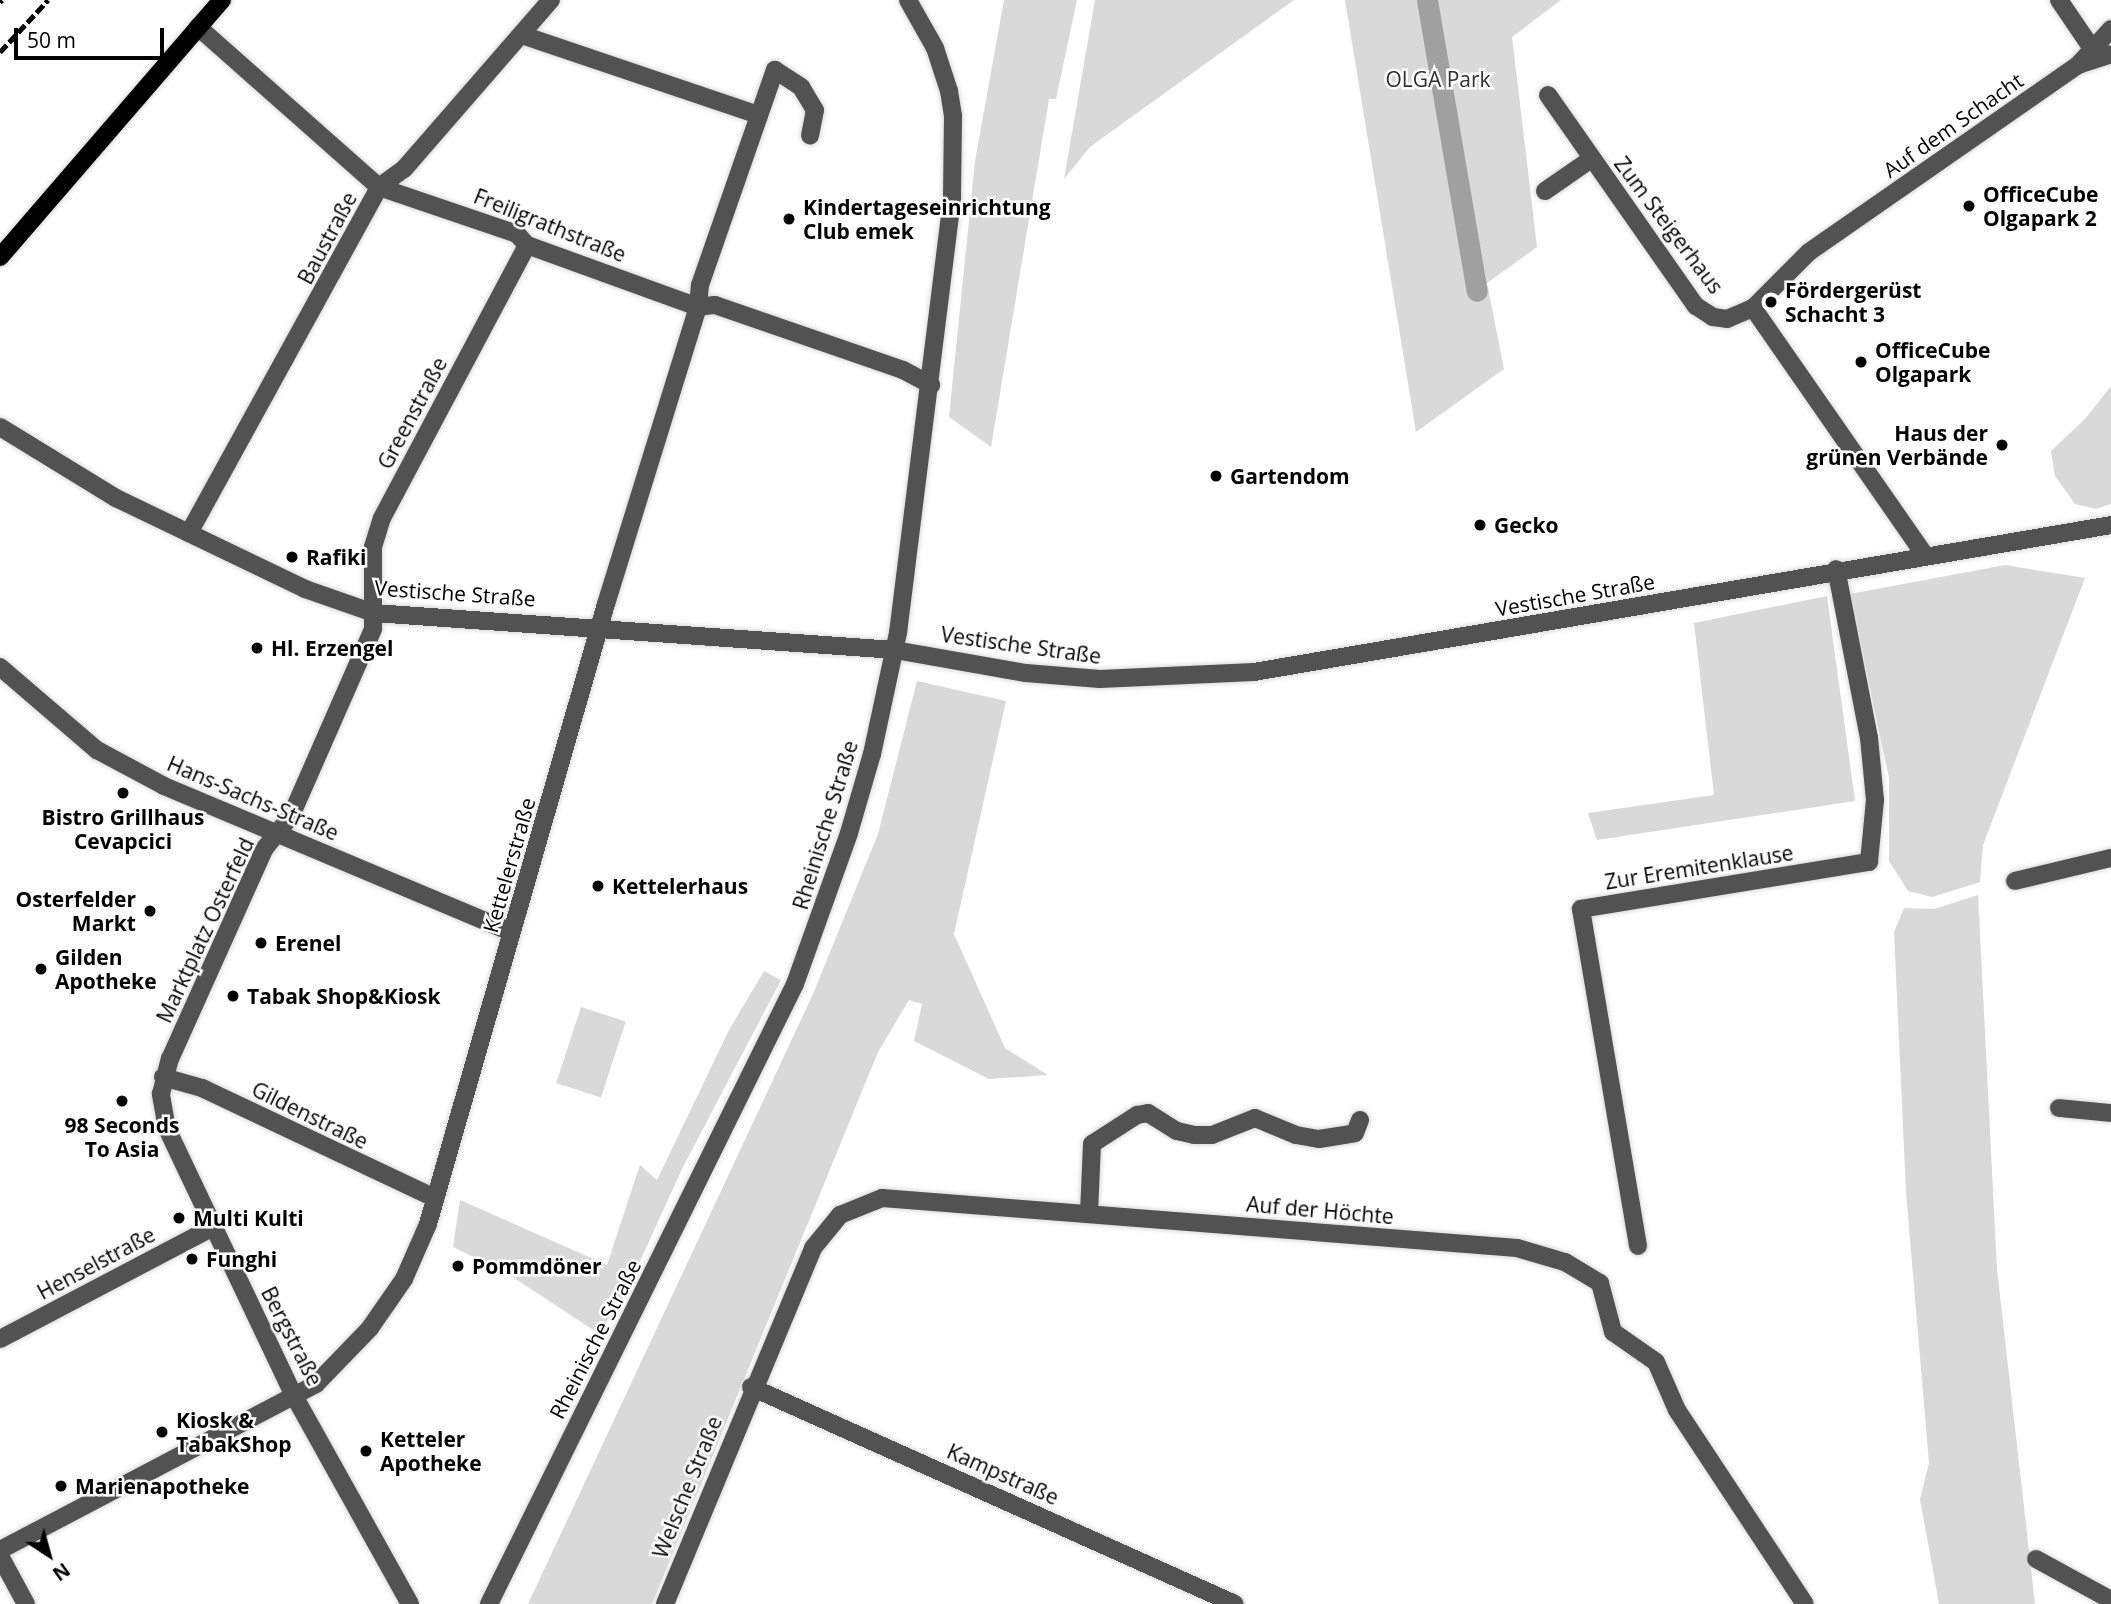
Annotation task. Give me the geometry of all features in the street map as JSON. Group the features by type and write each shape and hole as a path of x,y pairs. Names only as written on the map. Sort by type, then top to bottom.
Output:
{"main road":[{"path":"0,257 222,0"}],"street":[{"name":"Baustraße","path":"189,533 379,187 404,169 551,0"},
{"name":"Rheinische Straße","path":"489,1604 795,985 849,833 895,650 931,385 952,198 953,116 941,62 908,0"},
{"path":"2059,0 2091,47"},
{"name":"Freiligrathstraße","path":"198,27 379,187 517,234 527,245 698,307 715,305 903,370 931,385"},
{"name":"Auf dem Schacht","path":"2078,65 2091,47 2111,29"},
{"path":"522,36 759,115"},
{"name":"Auf dem Schacht","path":"1753,309 1809,251 2078,65 2111,54"},
{"name":"Kettelerstraße","path":"0,1550 316,1384 388,1305 417,1252 435,1198 601,626 698,307 700,285 775,70 801,87 815,110 810,136"},
{"name":"Zum Steigerhaus","path":"1548,95 1696,306 1713,317 1727,319 1753,309"},
{"name":"Zum Steigerhaus","path":"1545,191 1591,159"},
{"name":"Greenstraße","path":"374,613 373,547 382,518 527,245"},
{"path":"1753,309 1924,554"},
{"name":"Vestische Straße","path":"0,428 95,487 305,589 374,613 601,626 895,650 1063,677 1131,680 1215,676 1626,611 1836,569 2111,525"},
{"name":"Zur Eremitenklause","path":"1638,1246 1581,909 1869,862 1875,800 1870,738 1836,569"},
{"name":"Marktplatz Osterfeld","path":"163,1077 264,848 291,816 373,629 374,613"},
{"name":"Hans-Sachs-Straße","path":"0,667 90,745 145,776 512,932"},
{"path":"2015,881 2111,858"},
{"name":"Gildenstraße","path":"163,1077 202,1088 435,1198"},
{"name":"Bergstraße","path":"163,1077 161,1107 167,1129 293,1394 410,1604"},
{"path":"2059,1108 2111,1113"},
{"path":"1089,1213 1092,1144 1136,1115 1147,1113 1177,1131 1194,1135 1212,1135 1255,1118 1296,1135 1318,1139 1354,1133 1360,1120"},
{"name":"Auf der Höchte","path":"751,1387 763,1374 813,1248 840,1215 862,1202 882,1198 1517,1248 1584,1271 1600,1283 1613,1332 1656,1362 1677,1410 1805,1604"},
{"name":"Henselstraße","path":"0,1339 214,1227"},
{"name":"Welsche Straße","path":"665,1604 751,1387"},
{"name":"Kampstraße","path":"751,1387 1235,1604"},
{"path":"0,1556 26,1604"},
{"path":"2036,1559 2111,1600"}],"green space":[{"path":"1004,0 1077,0 1056,99 1049,99 991,447 949,417 975,161"},
{"path":"1095,0 1294,0 1090,147 1064,179"},
{"name":"OLGA Park","path":"1345,0 1561,0 1512,37 1537,247 1487,283 1504,369 1416,432"},
{"path":"2111,386 2111,504 2096,509 2075,504 2055,476 2051,451 2085,419"},
{"path":"2005,565 2085,578 1983,845 1980,882 1932,897 1908,891 1889,861 1889,778 1850,594"},
{"path":"1827,596 1855,801 1597,840 1588,813 1714,795 1694,623"},
{"path":"917,681 1006,701 954,934 1005,1048 1048,1075 989,1079 914,1041 922,1004 909,1000 878,1052 652,1604 528,1604 813,994 878,834"},
{"path":"1978,895 1997,1269 2035,1604 1939,1604 1920,1499 1929,1463 1906,1192 1894,932 1904,908 1934,909"},
{"path":"764,971 781,980 682,1169 620,1305 598,1333 505,1272 453,1247 460,1200 607,1265 640,1165 657,1180 729,1030"},
{"path":"581,1007 626,1022 601,1098 556,1083"}],"waterway":[{"path":"1427,0 1477,291"}],"railway":[{"path":"0,52 48,0"}],"place":[{"name":"OfficeCube Olgapark 2","path":"1969,206"},
{"name":"Kindertageseinrichtung Club emek","path":"789,219"},
{"name":"Fördergerüst Schacht 3","path":"1771,302"},
{"name":"OfficeCube Olgapark","path":"1861,362"},
{"name":"Haus der grünen Verbände","path":"2002,445"},
{"name":"Gartendom","path":"1216,476"},
{"name":"Gecko","path":"1480,525"},
{"name":"Rafiki","path":"292,557"},
{"name":"Hl. Erzengel","path":"257,648"},
{"name":"Bistro Grillhaus Cevapcici","path":"123,793"},
{"name":"Kettelerhaus","path":"598,886"},
{"name":"Osterfelder Markt","path":"150,911"},
{"name":"Erenel","path":"261,943"},
{"name":"Gilden Apotheke","path":"41,969"},
{"name":"Tabak Shop&Kiosk","path":"233,996"},
{"name":"98 Seconds To Asia","path":"122,1101"},
{"name":"Multi Kulti","path":"179,1218"},
{"name":"Funghi","path":"192,1259"},
{"name":"Pommdöner","path":"458,1266"},
{"name":"Kiosk & TabakShop","path":"162,1432"},
{"name":"Ketteler Apotheke","path":"366,1451"},
{"name":"Marienapotheke","path":"61,1486"}]}
